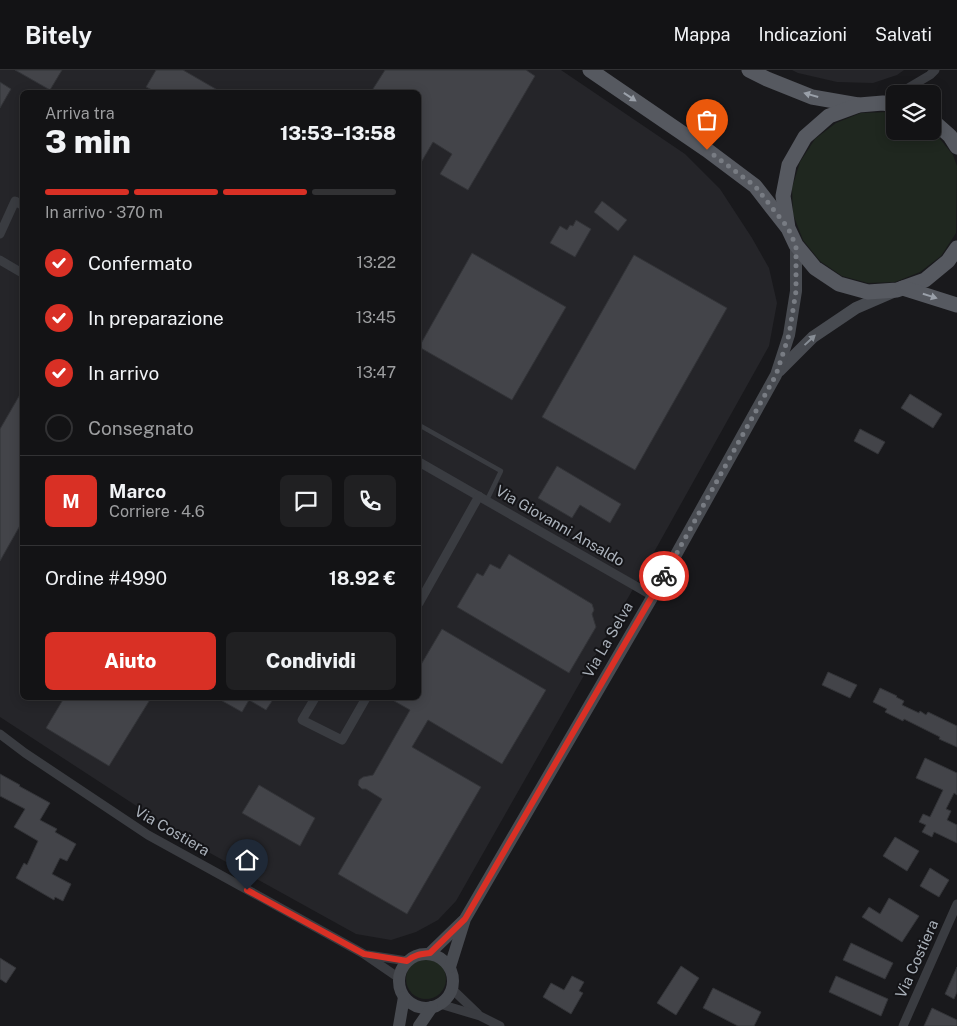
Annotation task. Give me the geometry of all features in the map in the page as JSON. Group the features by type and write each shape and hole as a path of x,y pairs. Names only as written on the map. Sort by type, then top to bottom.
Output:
{"main road":[{"path":"590,70 707,150 755,186 788,228 796,246 815,268 839,284 868,292 900,289 925,280 948,261 957,248"},
{"path":"749,70 812,96 859,105"},
{"path":"788,228 783,196 789,165 805,137 829,116 859,105 886,102"},
{"path":"941,128 950,136 957,147"},
{"path":"900,289 957,305"}],"street":[{"path":"913,85 935,70"},
{"path":"0,234 15,201 20,203"},
{"name":"Via La Selva","path":"450,968 465,919 653,596 776,375 789,335 796,291 796,246"},
{"path":"0,260 20,272"},
{"name":"Via La Selva","path":"776,375 813,337 856,308 900,289"},
{"name":"Via Giovanni Ansaldo","path":"421,463 653,596"},
{"name":"Via Giovanni Ansaldo","path":"421,600 483,498"},
{"path":"314,700 302,720 342,740 365,700"},
{"name":"Via Costiera","path":"0,734 25,753 148,835 364,954 399,978"},
{"name":"Via Costiera","path":"903,1026 957,904"},
{"name":"Via La Selva","path":"430,953 465,919"},
{"path":"419,1026 436,1006 445,1000 452,990 454,982 453,974 445,961 430,953 414,956 403,966 399,985 404,997 410,1003 417,1006 425,1008 436,1006 480,1016 500,1026"},
{"name":"Via Costiera","path":"364,954 407,961"},
{"path":"452,990 480,1016"},
{"path":"399,1026 404,997"}],"lane":[{"path":"421,426 501,471 483,498"}],"shaded area":[{"path":"0,70 561,70 685,154 720,189 769,268 777,303 769,346 456,901 438,920 416,932 391,940 356,934 201,848 0,717"},
{"path":"792,70 904,70 897,75 873,83 837,82"},
{"path":"886,112 886,140 941,140 953,155 957,166 956,233 941,256 920,272 895,282 868,283 842,276 820,261 803,240 793,214 792,188 800,162 815,139 836,123 861,113"},
{"path":"430,959 437,962 443,968 446,979 445,987 437,996 430,999 422,999 415,996 407,987 406,975 409,968 418,960"}],"building":[{"path":"15,70 62,70 50,90"},
{"path":"156,70 183,70 218,90 152,90 146,87"},
{"path":"385,70 526,70 535,76 468,190 440,174 452,154 433,142 421,163 421,90 372,90"},
{"path":"0,82 11,89 0,108"},
{"path":"602,201 627,220 618,231 594,212"},
{"path":"576,220 591,229 575,257 550,243 560,226 567,230 570,225 573,226"},
{"path":"472,253 566,307 512,400 421,348 421,343"},
{"path":"634,255 727,308 635,470 542,417"},
{"path":"20,394 20,526 0,561 0,429"},
{"path":"910,394 942,414 933,428 901,408"},
{"path":"860,429 885,442 878,454 854,441"},
{"path":"557,466 621,504 610,523 580,505 572,518 538,498"},
{"path":"509,554 592,604 594,610 592,614 596,627 569,673 457,607 477,573 483,576 490,564 500,569"},
{"path":"442,629 546,690 502,764 428,720 412,747 481,787 407,914 338,874 382,799 366,789 362,789 358,785 359,780 373,775 410,710 392,700 421,700 421,665"},
{"path":"828,672 857,685 850,698 822,685"},
{"path":"880,688 904,701 902,705 926,715 928,712 957,726 957,747 904,719 903,721 885,712 887,709 873,702"},
{"path":"63,700 150,700 109,766 46,728"},
{"path":"221,700 249,700 242,712"},
{"path":"249,700 273,700 266,710"},
{"path":"925,758 957,773 957,795 954,793 946,809 951,811 947,820 957,825 957,843 934,832 932,837 922,832 926,825 919,822 923,814 930,817 943,790 916,778"},
{"path":"0,774 50,803 40,820 57,829 55,832 76,844 67,861 60,858 52,874 71,884 63,901 55,897 54,900 16,878 24,863 27,865 38,841 14,827 25,809 0,796"},
{"path":"259,785 315,818 300,846 242,813"},
{"path":"895,837 919,851 907,871 883,856"},
{"path":"930,868 949,880 939,897 920,886"},
{"path":"889,898 919,916 902,942 862,917 869,907 880,914"},
{"path":"851,943 893,963 885,979 843,960"},
{"path":"0,958 16,968 6,983 0,979"},
{"path":"681,966 699,978 676,1015 657,1003"},
{"path":"957,967 957,992 954,999 945,994"},
{"path":"572,976 584,982 579,991 583,993 571,1014 543,997 551,983 564,990"},
{"path":"836,976 888,999 881,1016 829,992"},
{"path":"713,988 761,1012 754,1026 738,1026 703,1008"},
{"path":"932,1008 957,1020 957,1026 924,1026"}],"way so far":[{"path":"664,576 776,375 789,335 796,291 796,246 788,228 755,186 707,150"}],"route":[{"path":"247,890 364,954 407,961 414,956 430,953 465,919 664,576"}]}
